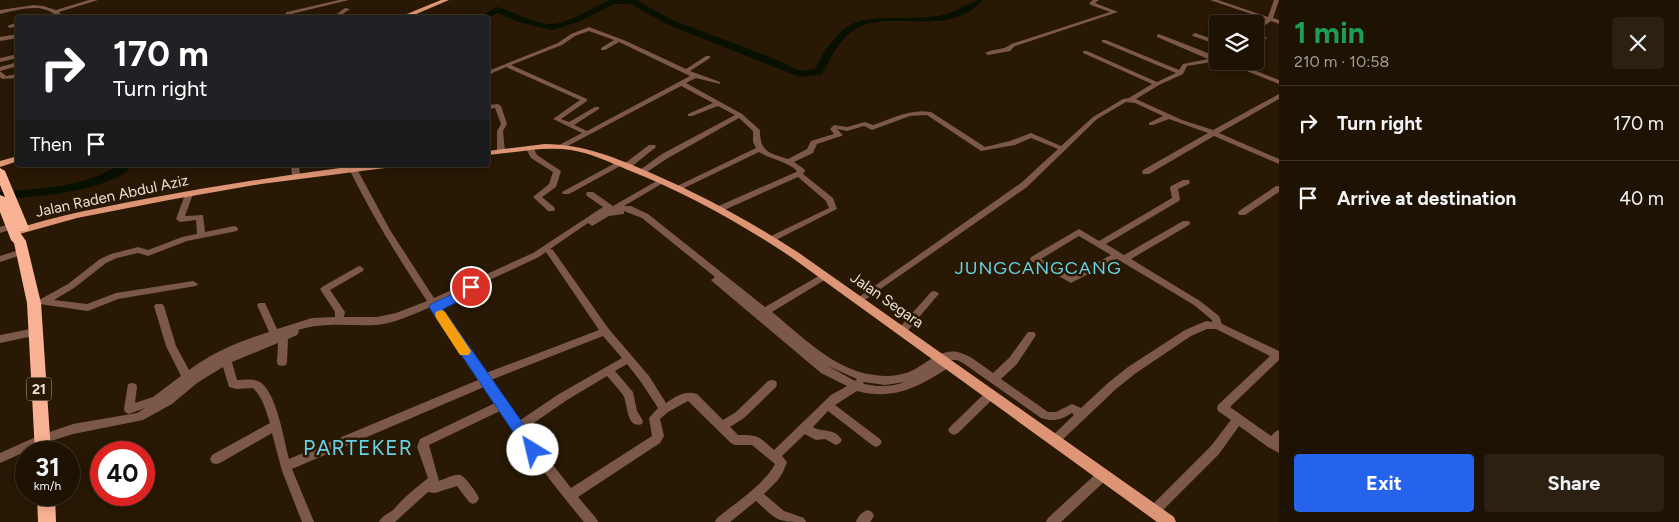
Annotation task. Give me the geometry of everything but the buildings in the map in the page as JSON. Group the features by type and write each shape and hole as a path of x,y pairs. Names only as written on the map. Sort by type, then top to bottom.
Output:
{"highway":[{"name":"21","path":"1,174 4,199 19,234 37,302 35,328 43,441"},
{"path":"46,506 47,522"}],"main road":[{"path":"408,15 446,0"},
{"path":"490,153 562,147"},
{"name":"Jalan Segara","path":"562,147 583,150 641,172 719,209 772,239 1169,522"},
{"name":"Jalan Raden Abdul Aziz","path":"19,234 63,218 296,176 369,167"}],"street":[{"path":"0,12 42,1 60,15 95,0"},
{"path":"286,15 346,0"},
{"path":"988,53 1008,50 1013,45 1115,12 1092,3 1096,0"},
{"path":"1213,0 1279,22"},
{"path":"1264,23 1270,19 1276,0"},
{"path":"5,3 11,10"},
{"path":"338,15 347,9"},
{"path":"10,26 15,25"},
{"path":"490,72 564,42 588,29 688,70 695,76 718,83"},
{"path":"1195,35 1209,40"},
{"path":"0,39 15,36"},
{"path":"1159,36 1209,56"},
{"path":"603,49 618,40"},
{"path":"1104,41 1182,72"},
{"path":"1085,52 1157,84"},
{"path":"0,60 15,57"},
{"path":"688,70 708,57"},
{"path":"1132,100 1157,84 1182,72 1188,64 1209,60"},
{"path":"0,69 15,65"},
{"path":"506,65 585,100 556,118 587,133"},
{"path":"1248,70 1279,82"},
{"path":"0,73 4,78 15,76"},
{"path":"562,147 695,76"},
{"path":"682,84 740,115 757,130 758,144 761,148 776,158 790,161 800,168 799,174"},
{"path":"1146,172 1214,133 1275,102 1279,96"},
{"path":"859,301 1024,185 1095,118 1125,100 1132,100 1214,133 1279,162"},
{"path":"690,115 704,107 708,108 718,103"},
{"path":"490,107 498,106 504,124 500,130 501,151"},
{"path":"569,125 597,108"},
{"path":"790,161 810,151 814,143 839,135 833,129 836,126 847,129 865,124 873,128 903,117 924,112 929,113 984,149 1012,143 1031,135 1063,149"},
{"path":"641,172 665,156 740,115"},
{"path":"1151,124 1169,116"},
{"path":"566,192 624,165 652,147"},
{"path":"677,188 761,148"},
{"path":"530,149 534,156 557,171 553,185 537,197 551,210"},
{"path":"295,167 296,176"},
{"path":"353,169 376,216 484,380 568,496 592,522"},
{"path":"719,209 799,174"},
{"path":"772,239 833,209 830,200 799,174"},
{"path":"613,209 660,181"},
{"path":"1100,244 1176,199 1174,188 1186,182"},
{"path":"1242,213 1279,188"},
{"path":"189,194 180,219 200,217 201,235"},
{"path":"590,194 613,209"},
{"path":"52,441 73,429 140,417 168,401 193,380 226,360 303,324 377,321 434,305 550,252 600,210 613,209 634,212 762,313 833,366 874,390 911,381 944,361 950,355 962,356 1052,418 1072,408 1082,414"},
{"path":"1186,223 1122,257 1071,280 1034,259 1079,232 1122,257 1192,300 1214,316 1218,324"},
{"path":"527,261 580,227"},
{"path":"37,302 71,286 103,261 114,256 138,250 148,253 178,241 234,229"},
{"path":"0,230 19,234 0,259"},
{"path":"550,252 605,331 645,379 664,409"},
{"path":"330,323 340,312 325,289 360,269"},
{"path":"762,313 825,276"},
{"path":"37,302 88,308 116,296 193,284"},
{"path":"902,331 934,294"},
{"path":"262,305 277,337 282,362"},
{"path":"159,306 171,346 187,377"},
{"path":"1055,440 1132,370 1188,334 1206,325 1218,324 1278,356 1222,408 1237,421 1277,442"},
{"path":"0,339 35,328"},
{"path":"286,466 484,380 605,331"},
{"path":"994,379 1013,361 1031,335"},
{"path":"129,409 157,400 214,357 249,342 277,337"},
{"path":"517,428 628,359"},
{"path":"226,360 234,385 250,384 258,386 270,407 286,466 308,522"},
{"path":"608,370 629,395 632,412 638,421"},
{"path":"775,456 828,404 860,381"},
{"path":"722,426 740,415 772,384"},
{"path":"124,421 129,409 132,387"},
{"path":"954,430 990,395"},
{"path":"568,496 656,440 658,436 654,418 664,409 690,396 699,401 735,440 754,440 781,462 782,466 756,494 722,522"},
{"path":"1008,407 1018,396"},
{"path":"828,404 876,442"},
{"path":"386,522 398,514 404,505 428,487 434,480 423,447 424,442 501,405"},
{"path":"1154,510 1215,450 1237,421"},
{"path":"216,459 275,426"},
{"path":"804,427 816,435 826,434 836,440"},
{"path":"0,458 15,454"},
{"path":"1052,522 1103,474"},
{"path":"428,487 435,488 459,480 473,498"},
{"path":"756,494 780,515 800,522"}],"waterway":[{"path":"488,15 497,10 525,21 552,27 575,20 613,1 633,2 669,22 767,59 800,74 819,72 836,41 848,30 861,24 875,20 922,20 953,16 960,14 979,0"},
{"path":"0,196 66,189 98,181 124,167"}],"slow traffic":[{"path":"441,315 465,351"}],"district":[{"name":"JUNGCANGCANG","path":"1038,268"},
{"name":"PARTEKER","path":"358,447"}],"route":[{"path":"471,287 473,289 436,307 485,382 533,450"}]}
